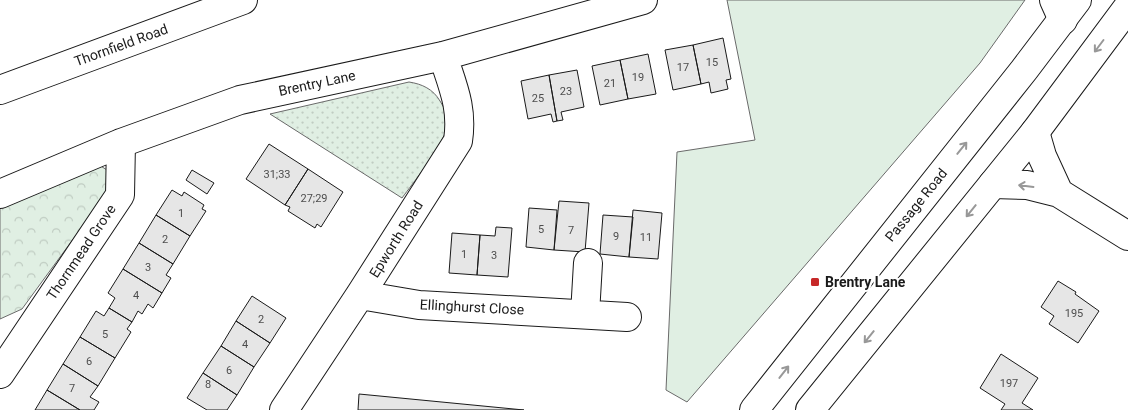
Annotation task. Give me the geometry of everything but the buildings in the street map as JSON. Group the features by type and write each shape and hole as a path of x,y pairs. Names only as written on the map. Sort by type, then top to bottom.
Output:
{"street":[{"name":"Thornfield Road","path":"0,90 243,0"},
{"name":"Brentry Lane","path":"0,194 121,143 240,100 443,56 643,0"},
{"name":"Passage Road","path":"754,410 1065,7"},
{"path":"810,410 1035,132 1128,7"},
{"name":"Epworth Road","path":"284,410 458,141 461,123 459,104 443,56"},
{"path":"1035,132 1042,156 1059,193"},
{"name":"Thornmead Grove","path":"5,356 120,195 121,143"},
{"path":"993,184 1027,185 1059,193 1128,236"},
{"path":"585,314 588,263"},
{"name":"Ellinghurst Close","path":"360,295 419,305 627,316"}],"green space":[{"path":"727,0 1025,0 980,63 687,402 666,390 677,152 755,140"},
{"path":"409,82 418,84 434,93 446,113 447,126 435,152 402,198 270,114"},
{"path":"96,163 107,170 112,186 22,309 0,319 0,203"}],"place":[{"name":"Brentry Lane","path":"815,282"}]}
